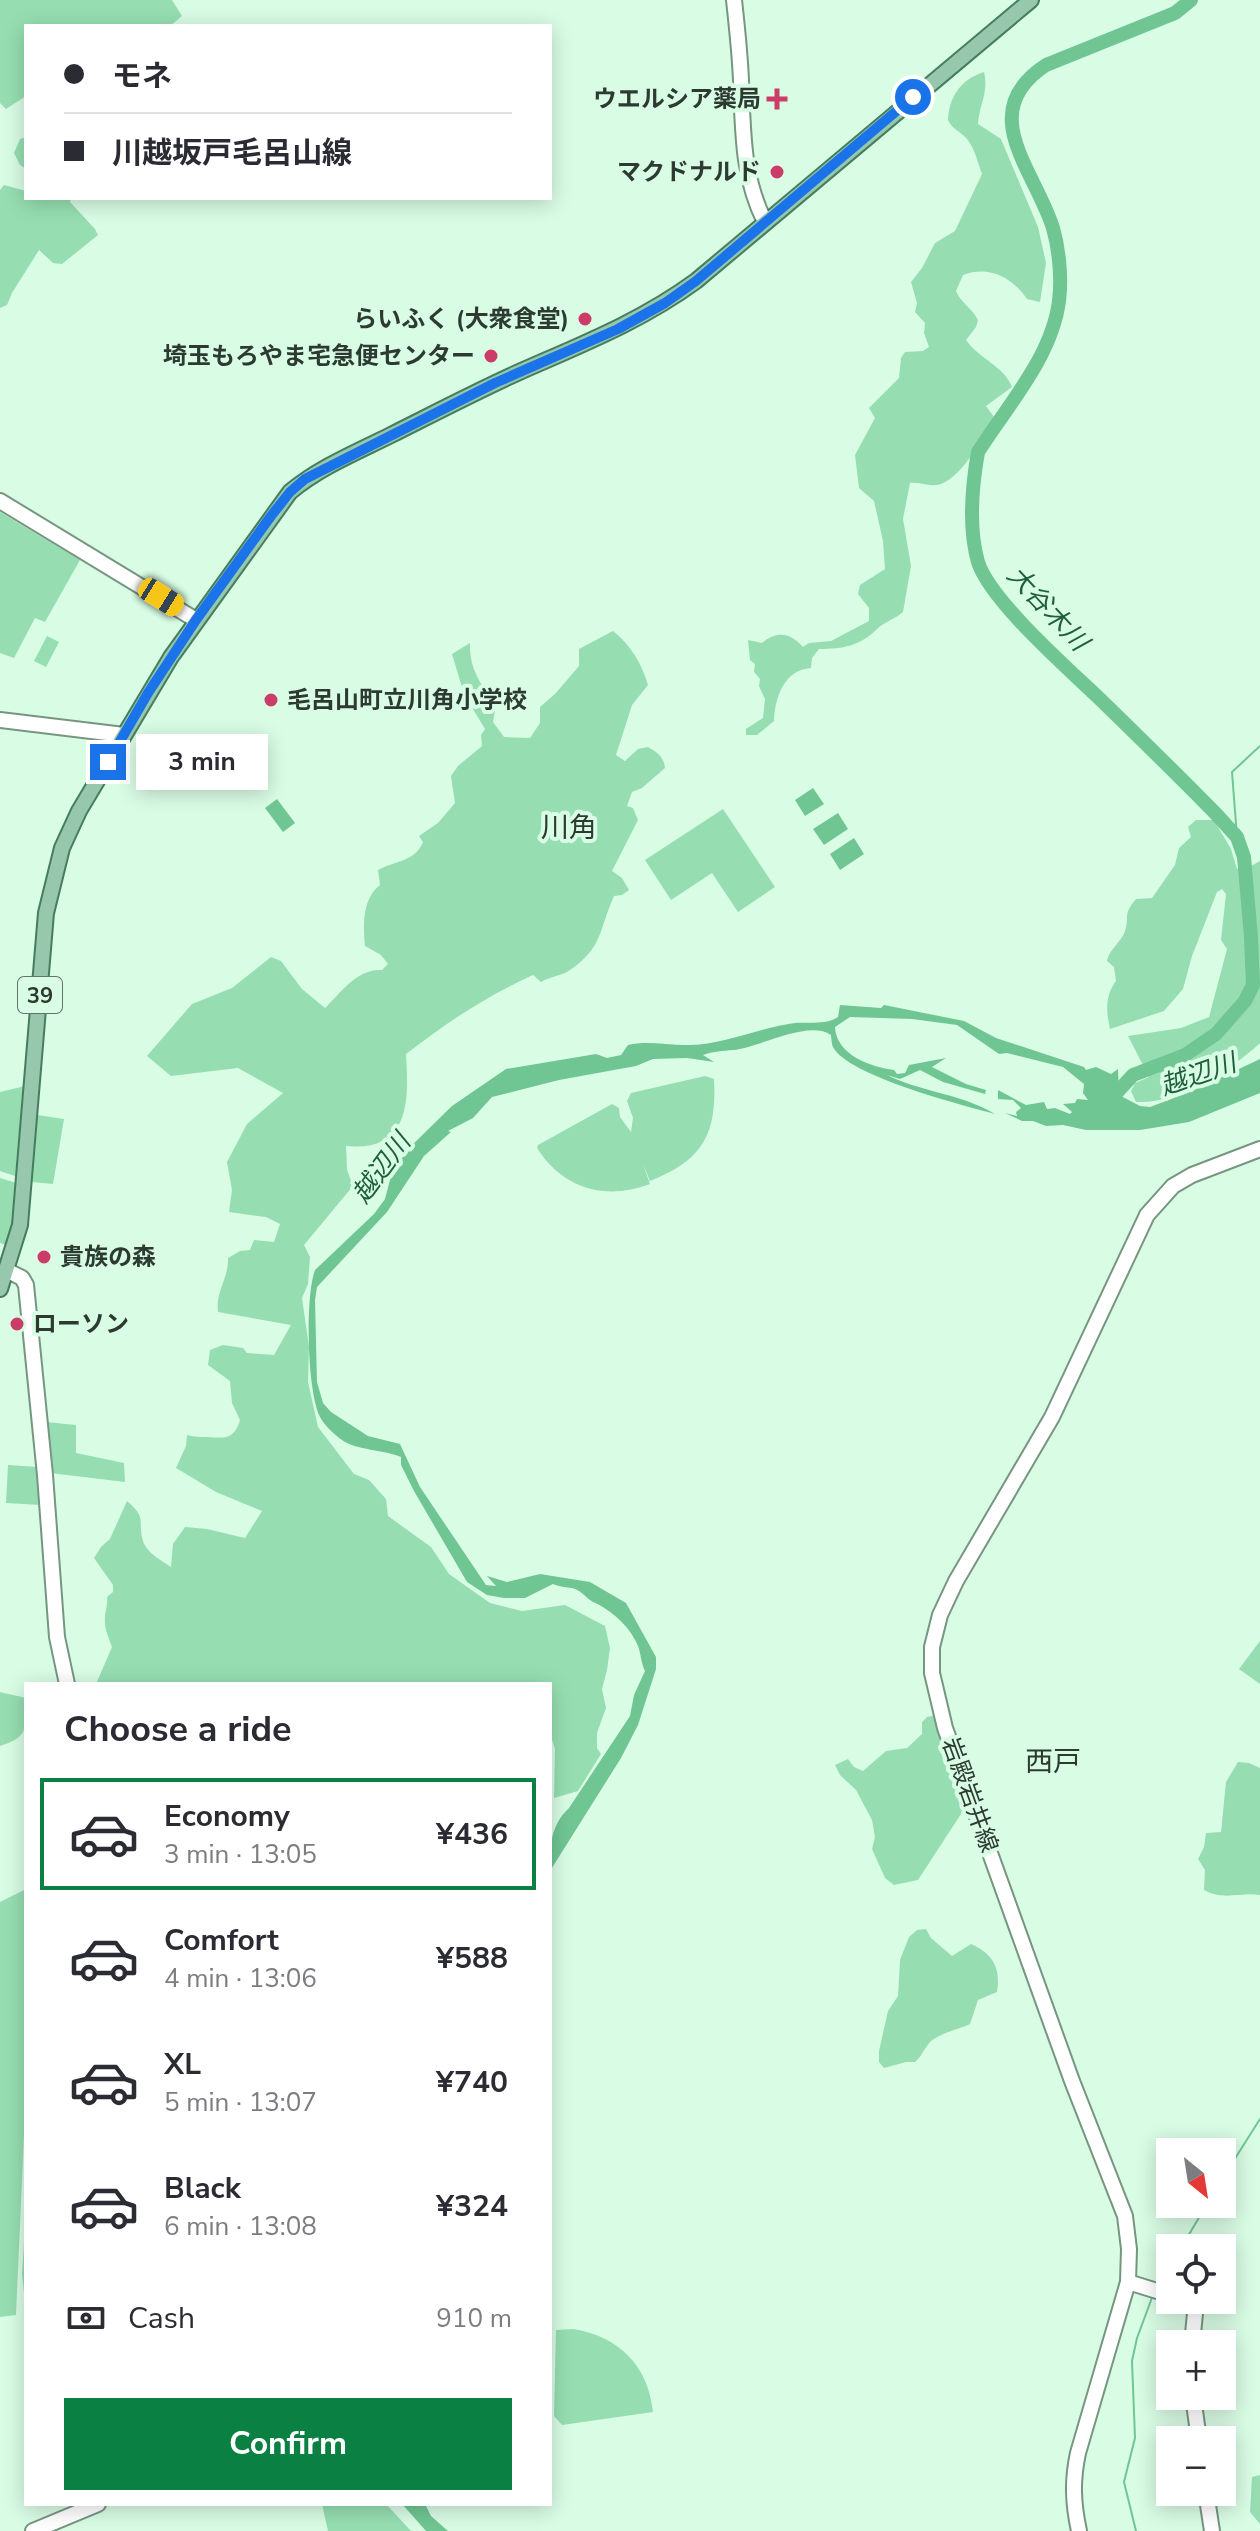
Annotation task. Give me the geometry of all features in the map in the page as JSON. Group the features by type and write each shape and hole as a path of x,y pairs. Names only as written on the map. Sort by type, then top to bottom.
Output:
{"main road":[{"path":"734,0 743,149 751,189 765,222"},
{"name":"39","path":"0,1289 20,1225 26,1183 43,948 50,889 62,848 72,824 163,669 290,492 305,479 495,383 640,318 696,281 1031,0"},
{"path":"0,501 196,620"},
{"path":"0,720 124,735"},
{"name":"岩殿岩井線","path":"1079,2531 1073,2502 1073,2480 1078,2453 1128,2282 1129,2249 1125,2216 1072,2081 945,1728 933,1687 932,1647 947,1598 1052,1417 1147,1215 1173,1186 1192,1175 1260,1149"},
{"path":"8,1271 22,1278 26,1285 57,1637 67,1682"},
{"path":"1128,2282 1156,2291"},
{"path":"33,2531 93,2506"},
{"path":"1208,2506 1212,2531"}],"shaded area":[{"path":"0,0 172,0 182,16 172,24 24,24 24,97 6,109 0,103"},
{"path":"984,72 985,86 978,124 1001,139 1038,227 1046,263 1040,302 1027,299 1007,279 991,272 963,275 956,291 978,320 966,340 1003,373 1012,387 986,406 994,417 962,468 945,482 936,485 910,483 903,519 911,566 903,612 858,643 819,649 812,658 811,668 794,674 783,686 776,703 774,721 757,735 746,735 746,729 763,718 765,699 759,686 760,679 754,672 755,664 750,660 748,640 762,643 773,636 784,635 803,647 809,643 831,641 869,621 869,608 858,594 860,585 885,569 883,541 874,501 859,488 855,455 875,418 869,408 899,378 901,358 905,352 923,351 929,347 924,333 925,323 915,312 917,303 911,282 935,243 955,231 982,174 970,143 948,120 958,90 969,79"},
{"path":"24,138 24,168 14,153 20,139"},
{"path":"4,185 24,190 24,200 70,200 98,235 62,264 53,263 39,250 7,305 0,308 0,190"},
{"path":"0,512 80,560 45,622 35,618 14,658 0,653"},
{"path":"613,631 635,655 648,685 632,705 616,755 625,761 638,749 648,747 660,755 665,768 642,788 632,792 627,806 633,808 638,820 612,871 622,878 629,890 614,896 599,937 581,962 564,974 541,982 533,975 498,992 406,1054 407,1089 401,1120 394,1132 383,1141 367,1146 346,1146 347,1170 353,1186 304,1245 310,1257 308,1284 302,1298 309,1347 308,1382 318,1427 354,1474 369,1480 386,1499 388,1516 431,1547 449,1574 490,1603 522,1611 565,1605 605,1626 610,1648 602,1689 606,1708 597,1733 597,1748 601,1754 578,1791 554,1798 552,1682 97,1682 112,1647 105,1622 107,1597 113,1592 113,1585 94,1558 110,1539 127,1501 140,1516 141,1534 147,1549 171,1567 173,1544 185,1527 245,1538 262,1511 216,1492 176,1468 186,1446 187,1435 228,1436 235,1431 240,1420 232,1403 230,1381 208,1365 210,1350 223,1345 243,1348 247,1353 274,1355 291,1325 218,1312 228,1258 240,1251 250,1250 254,1240 274,1242 280,1224 266,1217 229,1212 232,1190 227,1162 247,1124 283,1093 238,1068 171,1076 147,1056 192,1004 232,988 271,957 281,961 302,989 325,1008 358,977 373,970 382,970 388,964 381,955 365,946 364,930 367,905 380,885 378,870 415,854 423,842 419,836 438,823 455,803 451,776 482,746 481,735 485,729 464,694 452,654 470,643 474,668 496,705 493,722 504,737 530,738 540,723 540,707 579,666 579,649"},
{"path":"47,636 59,642 46,667 34,661"},
{"path":"813,788 824,804 805,816 795,800"},
{"path":"277,799 295,823 283,832 265,808"},
{"path":"723,809 775,887 738,912 712,873 671,900 645,860"},
{"path":"838,813 848,829 824,845 813,829"},
{"path":"1196,820 1214,820 1231,849 1237,869 1260,861 1260,1043 1219,1074 1186,1092 1169,1098 1136,1102 1131,1091 1135,1083 1149,1077 1128,1036 1181,1028 1209,1017 1227,949 1221,940 1226,894 1222,889 1217,892 1192,956 1183,989 1164,1011 1110,1029 1107,1004 1116,981 1114,967 1107,961 1123,935 1132,905 1136,899 1152,898 1175,865 1179,848 1191,837 1188,827"},
{"path":"854,838 864,854 840,870 830,854"},
{"path":"840,1005 881,1008 884,1005 964,1021 996,1038 1086,1070 1096,1067 1111,1074 1118,1069 1119,1095 1140,1106 1150,1107 1190,1092 1260,1059 1260,1093 1189,1122 1140,1130 1046,1126 1022,1121 1005,1113 1017,1116 1016,1112 1021,1108 1013,1100 998,1099 998,1090 1026,1105 1044,1102 1047,1109 1055,1108 1070,1114 1072,1112 1063,1104 1075,1103 1077,1099 1088,1100 1083,1093 1084,1084 1063,1067 1007,1053 999,1054 957,1025 912,1019 850,1017 835,1027 841,1045 856,1058 894,1070 897,1074 905,1073 909,1065 946,1058 932,1067 986,1090 985,1094 943,1082 920,1070 900,1079 887,1075 969,1102 995,1114 882,1079 843,1058 833,1047 831,1035 810,1030 744,1048 703,1055 714,1062 687,1058 653,1059 636,1066 559,1080 492,1097 473,1118 448,1131 451,1132 424,1156 387,1212 317,1287 317,1382 323,1403 331,1412 368,1436 400,1444 420,1487 486,1585 496,1586 487,1576 507,1582 540,1574 590,1582 626,1603 656,1657 656,1669 638,1725 621,1758 552,1868 552,1841 558,1822 630,1716 634,1695 645,1671 638,1646 619,1620 575,1589 553,1584 525,1598 504,1598 487,1595 467,1582 414,1491 401,1465 401,1457 348,1443 327,1426 316,1404 310,1366 310,1301 315,1270 374,1214 385,1199 391,1176 407,1150 452,1106 506,1069 596,1054 607,1058 621,1055 628,1045 703,1044 783,1025 818,1023 838,1017"},
{"path":"705,1076 714,1079 714,1098 713,1115 703,1143 683,1164 650,1181 643,1164 650,1184 617,1191 587,1188 559,1173 537,1148 612,1104 619,1108 620,1117 631,1132 633,1118 627,1101 631,1093"},
{"path":"29,1085 18,1177 0,1171 0,1092"},
{"path":"37,1115 64,1119 53,1184 32,1182"},
{"path":"0,1178 20,1184 18,1208 8,1246 0,1243"},
{"path":"46,1422 76,1425 76,1453 124,1463 125,1482 50,1473"},
{"path":"8,1465 37,1467 40,1505 6,1503"},
{"path":"1260,1641 1260,1684 1239,1669"},
{"path":"0,1692 24,1698 24,1729 17,1739 0,1746"},
{"path":"936,1715 964,1803 961,1814 918,1880 894,1885 885,1878 872,1849 875,1837 872,1820 856,1790 840,1775 835,1765 848,1759 854,1767 863,1771 886,1751 907,1748 922,1734 922,1722"},
{"path":"1238,1762 1260,1768 1260,1895 1225,1896 1204,1890 1205,1870 1198,1859 1206,1833 1221,1832 1226,1782"},
{"path":"24,1890 24,2135 16,2315 0,2317 0,1902"},
{"path":"926,1929 931,1938 952,1956 971,1944 985,1952 996,1969 997,1992 978,2000 970,2024 935,2038 915,2062 884,2068 879,2062 879,2051 888,2011 898,1996 900,1960 909,1937 917,1930"},
{"path":"24,2243 24,2292 22,2274"},
{"path":"574,2329 605,2339 628,2356 645,2380 653,2412 562,2425 554,2416 556,2330"},
{"path":"1260,2475 1260,2524 1250,2512 1252,2477"},
{"path":"322,2506 388,2506 411,2531 328,2531"},
{"path":"404,2506 426,2506 431,2516 448,2531 426,2531"}],"waterway":[{"name":"大谷木川","path":"1108,1102 1133,1075 1185,1055 1216,1034 1245,1001 1253,985 1244,857 1237,837 1217,815 1034,636 998,596 978,562 973,535 973,493 978,452 1038,361 1055,322 1059,301 1060,274 1055,236 1016,142 1012,122 1014,102 1025,83 1046,65 1175,13 1191,0"},
{"path":"1237,837 1232,772 1260,746"},
{"path":"1236,2157 1260,2119"},
{"path":"1189,2234 1199,2218"},
{"path":"1136,2531 1124,2482 1135,2438 1132,2361 1153,2295"}],"place":[{"name":"ウエルシア薬局","path":"777,99"},
{"name":"マクドナルド","path":"777,172"},
{"name":"らいふく (大衆食堂)","path":"585,319"},
{"name":"埼玉もろやま宅急便センター","path":"491,356"},
{"name":"毛呂山町立川角小学校","path":"271,700"},
{"name":"貴族の森","path":"44,1257"},
{"name":"ローソン","path":"17,1324"}],"district":[{"name":"川角","path":"569,827"},
{"name":"西戸","path":"1053,1761"}],"route":[{"path":"108,762 196,620 271,516 305,479 495,383 599,339 665,303 696,281 913,97"}],"water label":[{"name":"越辺川","path":"1198,1074"},
{"name":"越辺川","path":"381,1168"}]}
